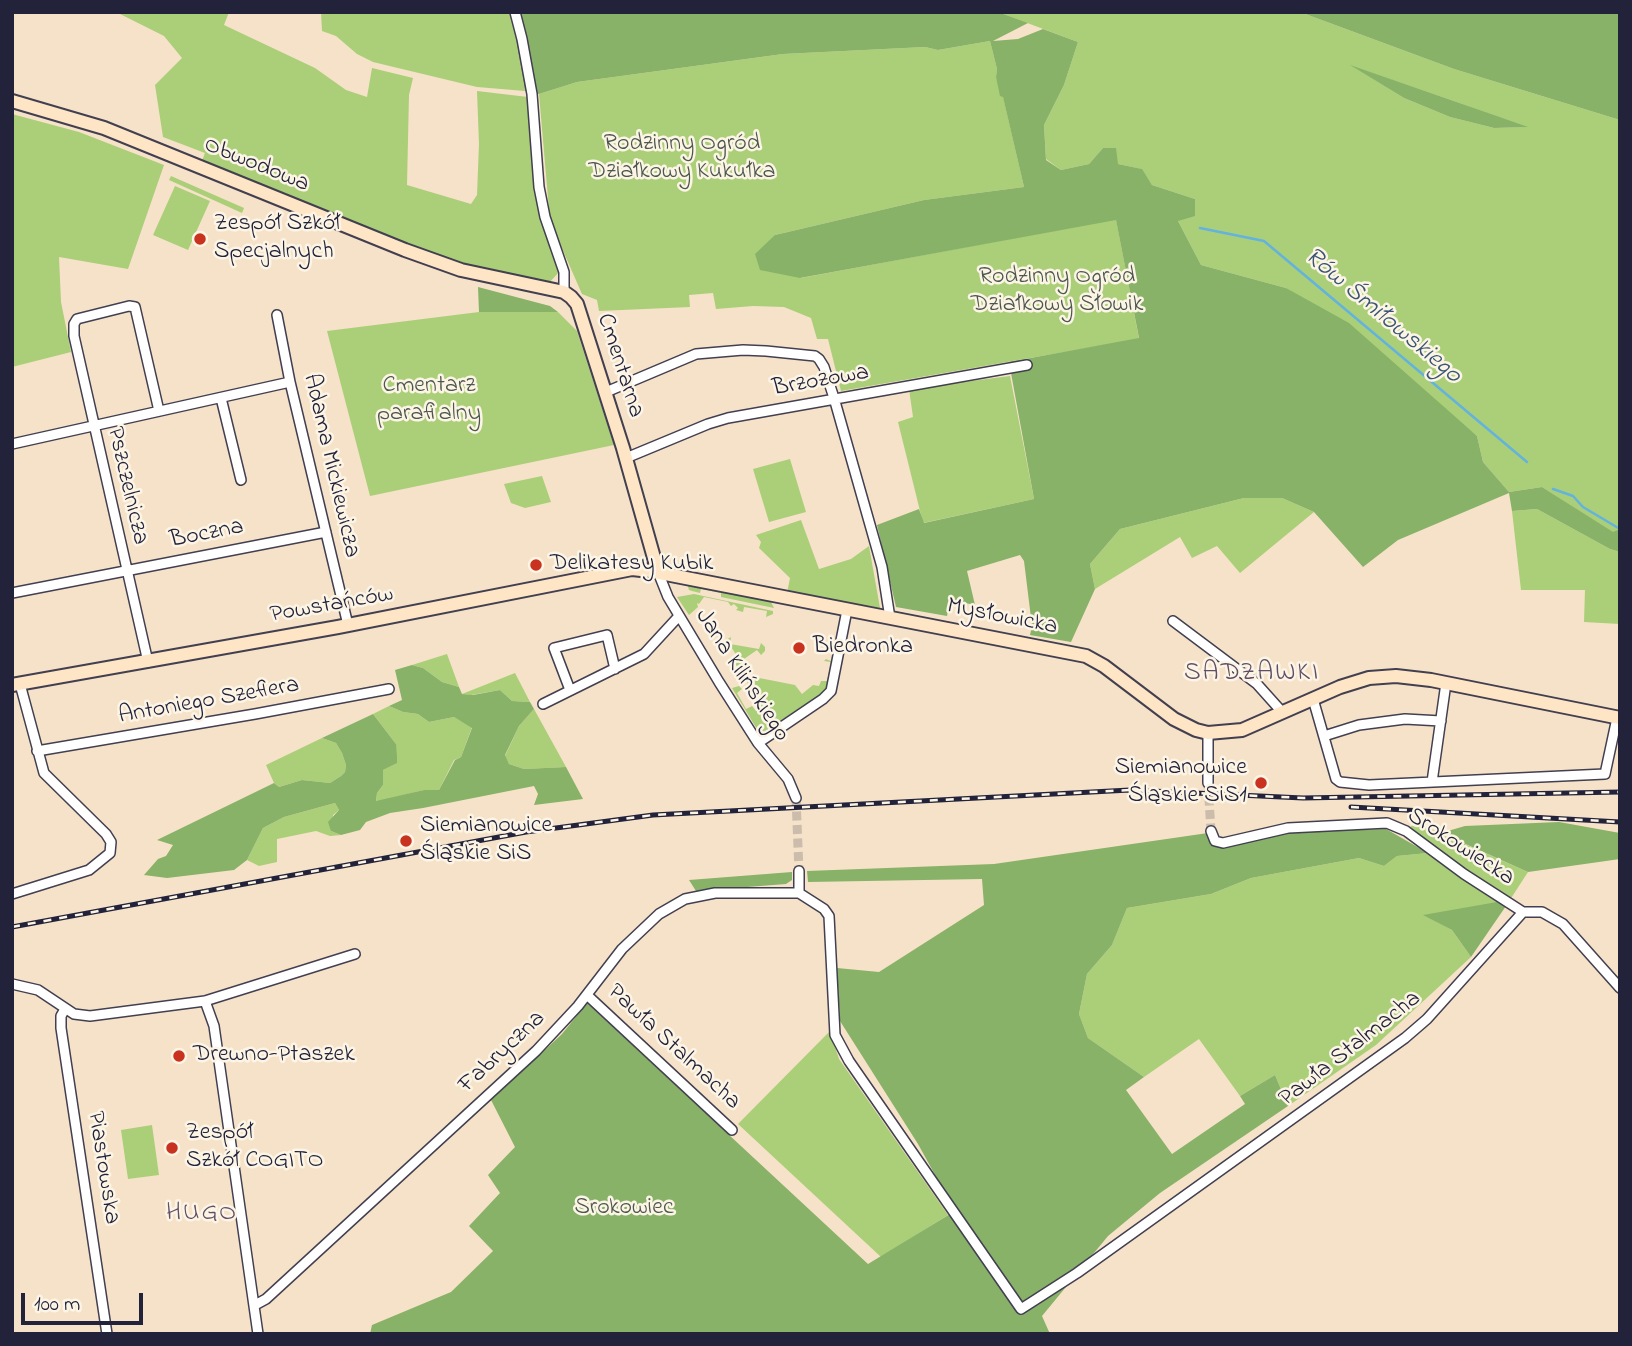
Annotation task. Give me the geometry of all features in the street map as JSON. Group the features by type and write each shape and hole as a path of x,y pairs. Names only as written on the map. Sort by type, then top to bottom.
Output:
{"street":[{"name":"Cmentarna","path":"515,12 532,94 539,187 545,217 564,272 564,292 577,304 626,458 658,572"},
{"name":"Obwodowa","path":"12,101 104,128 405,250 461,270 564,292"},
{"name":"Pszczelnicza","path":"148,662 74,336 77,318 129,306 135,307 159,411"},
{"name":"Adama Mickiewicza","path":"277,315 290,382 348,625"},
{"path":"606,392 684,358 711,352 743,350 815,356 824,367 834,398 885,581 890,618"},
{"name":"Brzozowa","path":"626,458 708,424 834,398 1027,365"},
{"path":"12,444 290,382"},
{"path":"220,398 241,481"},
{"name":"Boczna","path":"12,593 326,532"},
{"name":"Powstańców","path":"16,684 348,625 618,571 632,569 658,572"},
{"name":"Mysłowicka","path":"658,572 1086,656 1104,666 1174,719 1208,733 1242,730 1340,687 1379,677 1409,677 1446,683 1618,718 1605,774 1369,785 1340,782 1336,779 1313,699"},
{"name":"Jana Kilińskiego","path":"658,572 679,616 758,743 788,779 796,798"},
{"path":"758,743 831,691 847,610"},
{"path":"542,704 644,654 679,616"},
{"path":"1173,621 1257,684 1283,713"},
{"path":"570,690 554,648 607,635 615,669"},
{"path":"1432,782 1446,683"},
{"path":"12,894 89,870 110,853 110,842 106,834 48,780 44,773 16,684"},
{"name":"Antoniego Szeflera","path":"37,751 255,715 388,689"},
{"path":"1324,736 1359,725 1405,719 1441,721"},
{"path":"1208,733 1208,783"},
{"name":"Srokowiecka","path":"1211,831 1215,841 1223,843 1288,828 1387,823 1406,831 1464,874 1523,912 1542,912 1563,924 1620,988"},
{"path":"799,871 799,893"},
{"name":"Fabryczna","path":"254,1305 266,1299 536,1051 560,1028 614,958 643,928 671,906 685,899 715,893 799,893"},
{"name":"Pawła Stalmacha","path":"799,893 824,909 829,916 835,1035 849,1061 1021,1309 1077,1273 1420,1026 1523,912"},
{"path":"12,984 38,990 74,1014 90,1016 205,1001 355,954"},
{"name":"Pawła Stalmacha","path":"587,995 732,1130"},
{"path":"205,1001 214,1026 258,1334"},
{"name":"Piastowska","path":"65,1009 61,1016 61,1028 107,1334"}],"green space":[{"path":"116,12 229,12 224,25 315,68 346,90 367,97 372,68 413,78 409,95 407,185 471,204 477,195 477,91 528,97 534,192 549,245 560,271 548,284 450,262 202,161 205,153 163,137 155,85 182,58 164,36"},
{"path":"321,12 509,12 525,91 477,87 373,62 357,54 336,36 322,31"},
{"path":"509,12 998,12 1028,23 993,41 1018,39 1043,29 1078,42 1064,85 1044,125 1046,160 1061,170 1089,164 1103,148 1116,148 1118,164 1142,169 1152,185 1195,199 1195,216 1178,221 1201,265 1286,288 1349,323 1477,436 1483,462 1509,492 1542,487 1613,532 1620,529 1620,552 1537,509 1512,511 1509,493 1398,540 1363,567 1314,512 1282,498 1244,498 1120,529 1090,564 1095,589 1071,642 1030,635 1032,626 1024,561 1020,555 967,571 975,605 950,600 947,616 896,607 877,525 919,509 924,523 1034,499 1009,362 1139,338 1116,220 800,278 760,270 755,254 775,235 924,200 1024,187 1003,97 1000,96 990,41 938,50 925,47 783,54 577,82 539,94 525,91"},
{"path":"998,12 1300,12 1454,69 1620,120 1620,529 1613,533 1542,487 1509,492 1483,462 1477,436 1286,288 1201,265 1178,221 1195,199 1152,185 1141,169 1118,164 1103,148 1089,164 1061,170 1046,159 1044,125 1064,85 1078,42","holes":["1354,67 1525,127 1494,128 1450,117 1404,98"]},
{"path":"1300,12 1620,12 1620,120 1454,69"},
{"name":"Rodzinny Ogród Działkowy Kukułka","path":"990,41 997,69 996,77 1024,187 924,200 775,235 801,278 1116,219 1139,339 841,391 828,339 817,339 811,318 784,307 716,309 713,293 689,295 690,307 599,311 597,300 582,294 550,221 539,94 577,82 783,54 925,47 938,50"},
{"path":"1350,65 1528,127 1494,128 1450,117 1404,98"},
{"path":"12,114 79,132 164,165 128,269 59,257 61,302 71,352 12,367"},
{"path":"171,176 244,208 242,213 169,180"},
{"path":"175,186 210,201 188,250 153,235"},
{"path":"478,287 550,306 558,312 479,312"},
{"name":"Cmentarz parafialny","path":"479,312 558,312 577,331 614,445 370,496 327,331"},
{"path":"1010,376 1034,499 923,523 898,422 913,417 909,389"},
{"path":"790,459 806,512 769,522 753,469"},
{"path":"542,476 551,502 525,508 511,503 504,484"},
{"path":"1244,498 1282,498 1314,512 1240,573 1217,546 1192,558 1180,537 1095,589 1090,564 1120,529"},
{"path":"1537,509 1620,552 1620,624 1584,622 1585,590 1521,590 1512,511"},
{"path":"801,520 819,569 851,559 869,546 880,608 787,593 790,578 759,548 761,542 756,535"},
{"path":"687,584 770,600 774,608 721,597 721,593 701,589 700,593 692,591"},
{"path":"694,594 773,611 773,614 766,617 767,611 744,607 743,612 736,610 738,608 734,604 731,606 728,602 704,597 689,615 677,597"},
{"path":"731,637 730,644 759,649 761,643 765,651 761,655 757,650 741,661 744,666 738,667 735,664 740,661 730,645 724,646 726,640"},
{"path":"447,654 459,687 442,682 423,668 412,665"},
{"path":"826,659 833,662 828,688 760,734 732,688 739,686 742,689 737,693 746,709 752,706 756,711 761,708 758,702 763,699 753,682 748,685 749,676 795,685 802,694 813,685 819,686 821,681 827,681 831,662 824,661"},
{"path":"412,665 423,668 442,682 459,687 462,694 473,695 500,690 512,701 530,702 534,709 519,726 505,755 509,764 524,769 566,767 583,799 534,805 538,794 534,786 390,813 366,822 360,830 341,835 331,831 328,822 339,810 335,803 284,817 263,828 247,860 234,870 167,878 144,875 158,859 166,856 173,845 157,840 274,783 279,787 302,780 330,783 341,776 346,765 342,753 336,743 322,738 373,714 396,744 397,757 397,763 383,770 383,785 377,793 376,801 424,790 439,790 455,760 461,757 472,728 454,717 429,722 418,714 389,706 402,700 395,670"},
{"path":"515,673 530,702 512,701 500,690 462,694"},
{"path":"389,706 418,714 429,722 454,717 472,727 461,757 454,760 439,790 424,790 376,802 377,793 383,785 383,770 396,763 396,744 373,714"},
{"path":"534,709 566,767 524,769 509,764 505,756 519,726"},
{"path":"322,738 336,743 342,753 346,765 341,776 330,783 302,780 279,787 274,783 266,765"},
{"path":"335,803 339,810 333,815 331,831 341,835 330,836 316,831 277,839 277,862 259,866 247,860 263,828 284,817"},
{"path":"1559,822 1620,833 1620,859 1528,872 1441,833 1465,826"},
{"path":"1417,823 1528,872 1506,906 1425,915 1452,930 1471,957 1376,1045 1288,1106 1275,1075 1240,1096 1199,1039 1144,1077 1088,1038 1079,1014 1087,974 1112,945 1127,908 1211,894 1251,878 1359,858 1384,866 1397,856 1428,853 1438,849 1410,827"},
{"name":"Srokowiec","path":"1386,829 1428,853 1397,856 1384,866 1359,858 1251,878 1211,894 1127,908 1112,945 1087,974 1079,1014 1088,1038 1144,1077 1126,1090 1172,1154 1245,1104 1240,1096 1275,1075 1288,1106 1160,1193 1108,1236 1042,1316 1050,1334 370,1334 372,1325 451,1292 493,1251 469,1226 500,1193 488,1175 515,1147 491,1100 562,1034 587,1003 868,1264 955,1211 918,1144 840,1021 837,968 879,972 984,905 982,879 808,882 807,871 994,864 1208,833 1214,844 1227,847 1296,831"},
{"path":"792,872 792,880 786,884 696,891 689,880"},
{"path":"1497,902 1506,906 1471,957 1452,930 1423,915"},
{"path":"830,1031 839,1059 948,1215 881,1257 738,1124"},
{"path":"152,1125 159,1175 128,1179 121,1130"}],"waterway":[{"name":"Rów Śmiłowskiego","path":"1200,228 1264,241 1527,462"},
{"name":"Rów Śmiłowskiego","path":"1553,489 1573,496 1583,507 1620,529"}],"tunnel":[{"path":"1208,783 1211,831"},
{"path":"796,798 799,871"}],"railway":[{"path":"12,927 526,832 653,815 1130,790 1303,798 1620,792"},
{"path":"1351,807 1620,822"}],"place":[{"name":"Zespół Szkół Specjalnych","path":"200,239"},
{"name":"Delikatesy Kubik","path":"536,565"},
{"name":"Biedronka","path":"799,648"},
{"name":"Siemianowice Śląskie SiS1","path":"1261,783"},
{"name":"Siemianowice Śląskie SiS","path":"406,841"},
{"name":"Drewno-Ptaszek","path":"179,1056"},
{"name":"Zespół Szkół COGITO","path":"172,1148"}],"district":[{"name":"SADZAWKI","path":"1252,675"},
{"name":"HUGO","path":"202,1215"}],"park label":[{"name":"Rodzinny Ogród Działkowy Słowik","path":"1057,292"}]}
